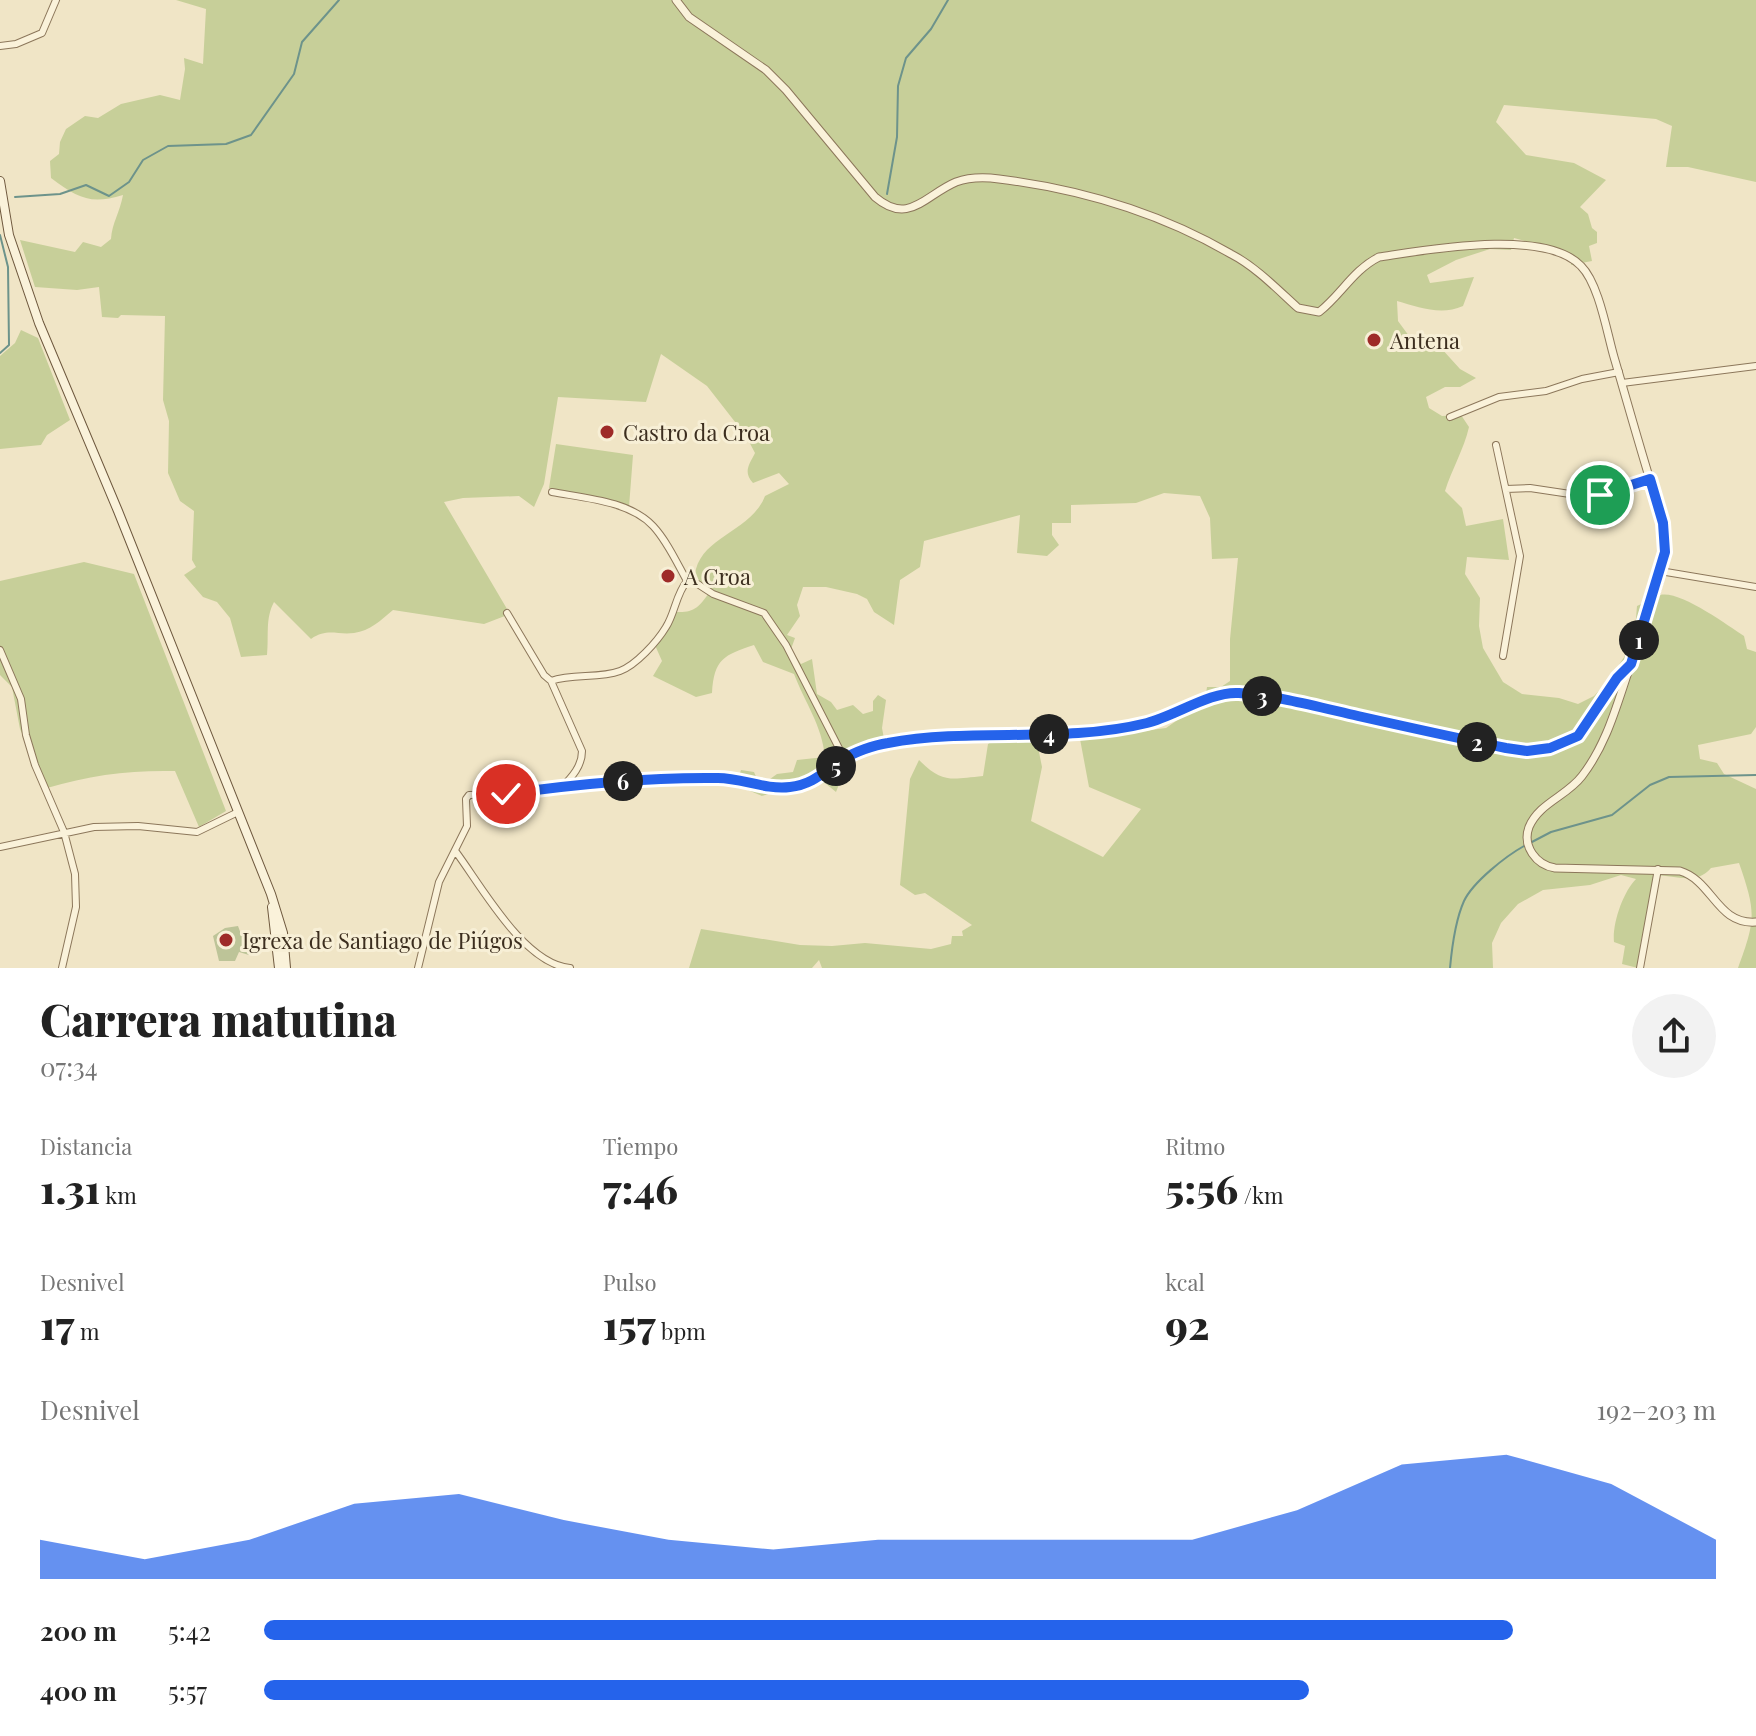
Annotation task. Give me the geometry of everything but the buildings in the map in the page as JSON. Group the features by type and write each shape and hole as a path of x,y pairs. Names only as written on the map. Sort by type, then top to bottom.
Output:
{"main road":[{"path":"0,181 9,235 39,323 271,894 283,933 286,968"},
{"path":"271,894 279,968"}],"street":[{"path":"0,46 16,44 42,33 56,0"},
{"path":"676,0 689,17 766,70 875,197 891,208 903,210 917,206 957,182 977,177 1087,195 1129,208 1233,254 1298,308 1306,311 1319,312 1366,263 1379,257 1496,243 1560,253 1582,266 1590,279 1619,372 1665,534 1665,552 1610,727 1581,777 1538,813 1528,829 1527,839 1530,850 1542,864 1555,868 1658,869 1691,874 1731,918 1756,922"},
{"path":"1622,383 1756,366"},
{"path":"1450,417 1499,397 1546,391 1582,379 1619,372"},
{"path":"1496,445 1520,556 1503,656"},
{"path":"1506,489 1530,488 1590,497 1650,479"},
{"path":"552,492 627,509 642,517 655,528 687,581"},
{"path":"1660,571 1756,587"},
{"path":"551,681 627,668 666,627 687,581"},
{"path":"687,581 764,613 786,645 844,758"},
{"path":"507,613 544,675 551,681 582,751 582,760 576,771 562,787"},
{"path":"0,650 21,699 26,735 35,765 64,832 77,892 62,968"},
{"path":"418,968 439,882 467,826 466,799 469,795 506,794 629,780 690,778 727,778 788,788 805,784 825,774 844,758 884,743 947,735 1113,731 1151,722 1234,693 1319,707 1527,751 1550,748 1578,736 1617,678 1631,664"},
{"path":"0,847 94,827 138,826 197,832 238,812"},
{"path":"456,852 518,936 545,960 558,967 570,968"},
{"path":"1640,968 1658,869"}],"green space":[{"path":"176,0 1756,0 1756,182 1688,167 1666,167 1672,126 1656,119 1504,105 1496,122 1526,155 1574,163 1606,180 1580,207 1588,214 1592,228 1597,232 1597,243 1589,246 1592,261 1571,265 1571,253 1514,238 1511,250 1490,249 1456,260 1427,275 1430,283 1474,277 1463,306 1438,310 1397,301 1398,321 1409,336 1441,348 1460,369 1476,378 1460,387 1445,387 1426,397 1429,408 1442,416 1461,415 1469,427 1445,491 1462,508 1466,526 1503,519 1509,560 1467,557 1465,574 1480,598 1479,626 1483,648 1503,682 1522,694 1559,698 1578,704 1594,696 1609,680 1634,642 1637,606 1660,595 1679,598 1703,610 1744,636 1747,649 1756,652 1756,727 1751,734 1698,745 1700,759 1717,763 1724,774 1756,789 1756,968 1738,968 1752,916 1749,893 1739,863 1711,868 1693,878 1656,875 1638,968 1622,964 1625,946 1614,942 1619,909 1636,879 1621,875 1590,885 1543,890 1518,904 1501,923 1492,943 1493,968 822,968 819,960 812,968 689,968 701,929 800,945 865,943 931,949 951,944 952,936 963,936 962,931 972,925 925,893 915,895 900,885 910,779 919,760 935,773 948,778 983,776 988,744 1000,736 1037,742 1042,767 1031,821 1103,857 1141,809 1089,787 1080,739 1166,728 1205,701 1207,687 1221,687 1230,681 1230,639 1238,558 1212,559 1210,518 1200,496 1164,493 1136,503 1071,505 1071,523 1052,523 1052,535 1059,545 1047,556 1017,553 1020,515 924,541 920,567 900,580 894,625 874,612 867,599 857,594 826,587 803,587 797,605 800,616 787,635 795,638 791,649 801,664 812,659 817,694 831,702 837,710 853,705 863,714 873,711 873,701 878,695 886,700 882,728 885,744 837,763 830,773 840,782 836,792 825,783 762,796 736,785 741,770 754,772 757,779 770,779 777,774 793,772 797,760 825,757 817,724 794,674 763,662 754,645 722,660 715,673 712,693 696,697 653,676 662,661 654,643 676,612 696,608 709,593 695,575 706,552 749,518 765,496 789,484 779,473 753,483 748,472 755,453 746,436 707,386 661,354 646,402 558,397 544,484 534,507 519,496 463,498 444,502 510,614 484,624 393,610 365,630 327,633 311,639 274,602 268,621 267,655 241,657 230,618 217,602 203,597 184,575 196,567 192,560 194,511 180,501 168,473 169,421 163,400 165,316 102,317 99,287 77,290 35,287 20,240 75,252 83,242 101,247 111,239 123,195 93,199 77,195 51,178 50,161 59,154 66,129 85,116 98,118 121,104 160,95 180,100 184,58 203,64 206,9"},
{"path":"21,330 38,338 70,420 47,435 41,445 0,449 0,356 15,343"},
{"path":"556,444 633,455 629,507 549,488"},
{"path":"84,562 134,574 226,811 199,827 175,771 110,774 47,788 20,729 12,687 0,675 0,581"},
{"path":"238,926 241,934 248,933 254,947 249,955 239,952 235,961 219,961 213,936 225,928"}],"waterway":[{"path":"15,197 60,194 86,185 109,196 129,182 143,160 168,146 226,144 251,135 294,74 302,42 339,0"},
{"path":"887,194 897,137 898,86 906,58 931,29 948,0"},
{"path":"0,235 8,267 9,345 0,353"},
{"path":"1530,843 1551,832 1612,815 1650,785 1669,777 1756,775"},
{"path":"1450,968 1456,925 1468,894 1491,870 1524,846"}],"place":[{"name":"Antena","path":"1374,340"},
{"name":"Castro da Croa","path":"607,432"},
{"name":"A Croa","path":"668,576"},
{"name":"Igrexa de Santiago de Piúgos","path":"226,940"}],"route":[{"path":"506,794 629,780 678,778 727,778 788,788 805,784 825,774 844,758 884,743 947,735 1113,731 1151,722 1234,693 1319,707 1506,748 1527,751 1550,748 1578,736 1617,678 1631,664 1665,552 1663,523 1650,479 1600,495"}]}
